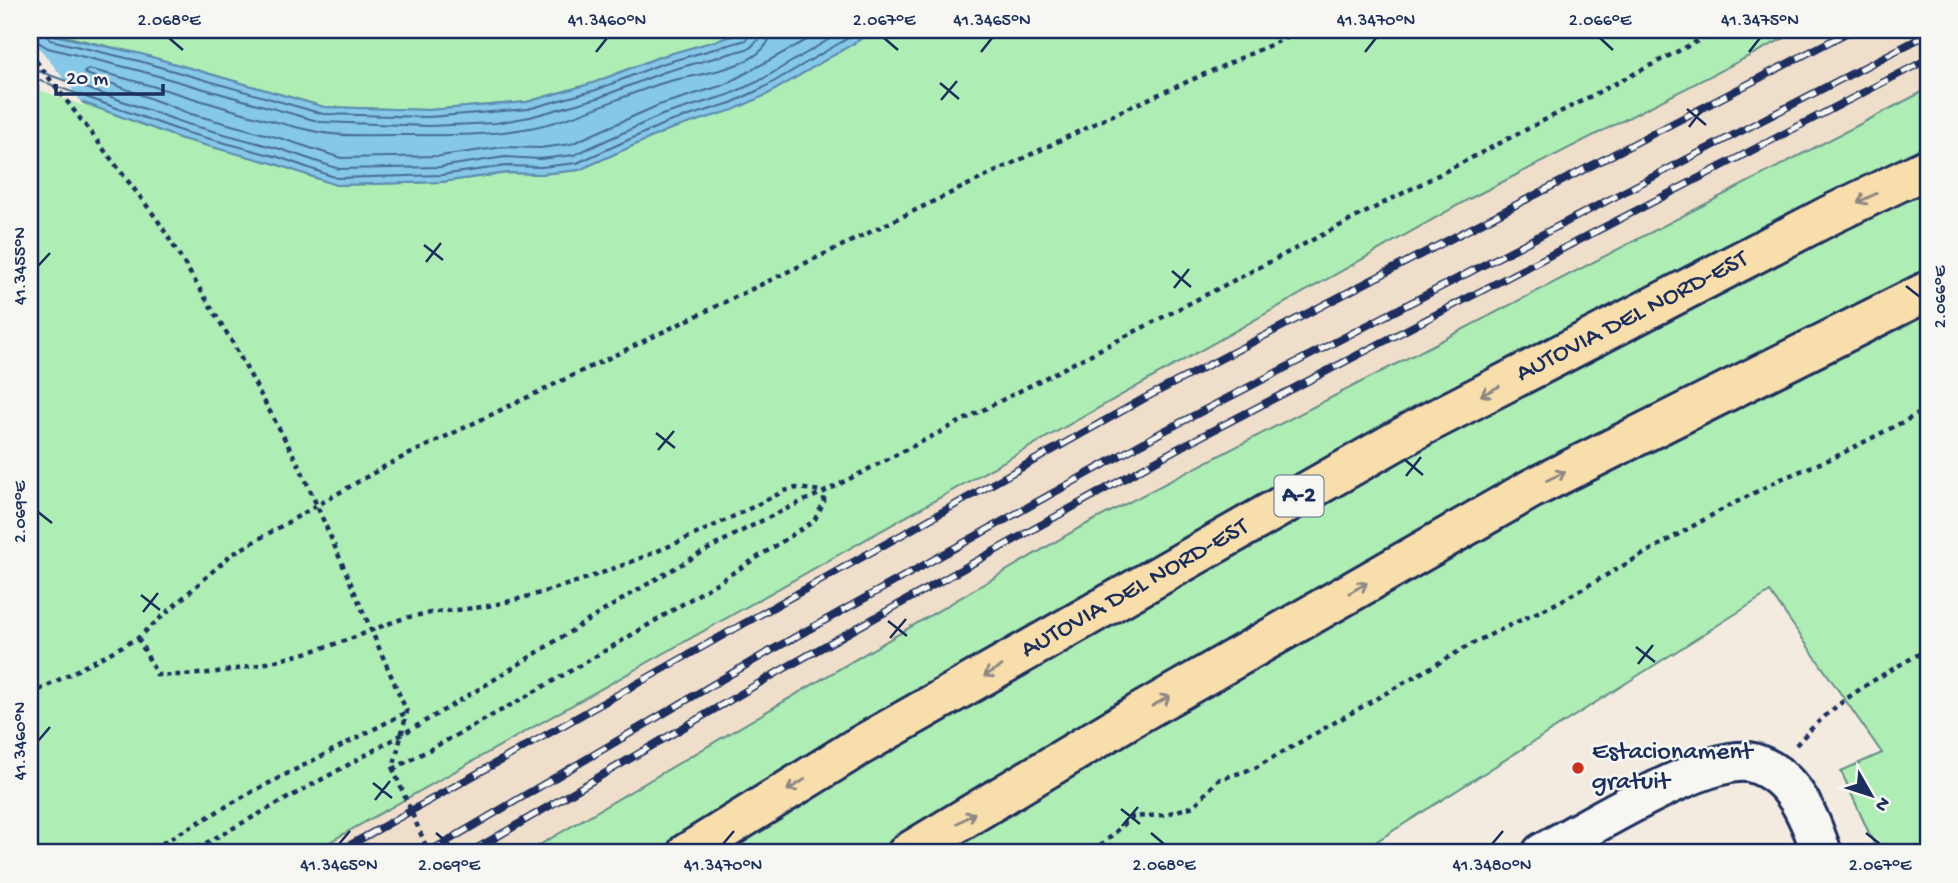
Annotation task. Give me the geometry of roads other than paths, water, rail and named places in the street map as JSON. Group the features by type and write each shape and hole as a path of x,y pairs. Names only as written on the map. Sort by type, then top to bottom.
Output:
{"highway":[{"name":"AUTOVIA DEL NORD-EST","path":"687,853 856,748 1424,425 1830,215 1928,168"},
{"path":"907,853 1136,715 1531,489 1928,291"}],"street":[{"path":"1542,853 1693,774 1726,763 1751,762 1773,772 1798,797 1822,853"}],"water":[{"path":"30,30 141,54 324,107 429,110 527,102 593,83 659,57 754,30 876,30 766,95 733,110 668,130 579,170 541,174 507,173 441,182 336,185 276,164 182,139 30,83"}],"railway":[{"path":"336,853 1145,398 1852,30"},
{"path":"427,853 763,655 1164,431 1928,34"},
{"path":"469,853 778,672 1175,450 1928,59"}],"place":[{"name":"Estacionament gratuit","path":"1578,768"}]}
